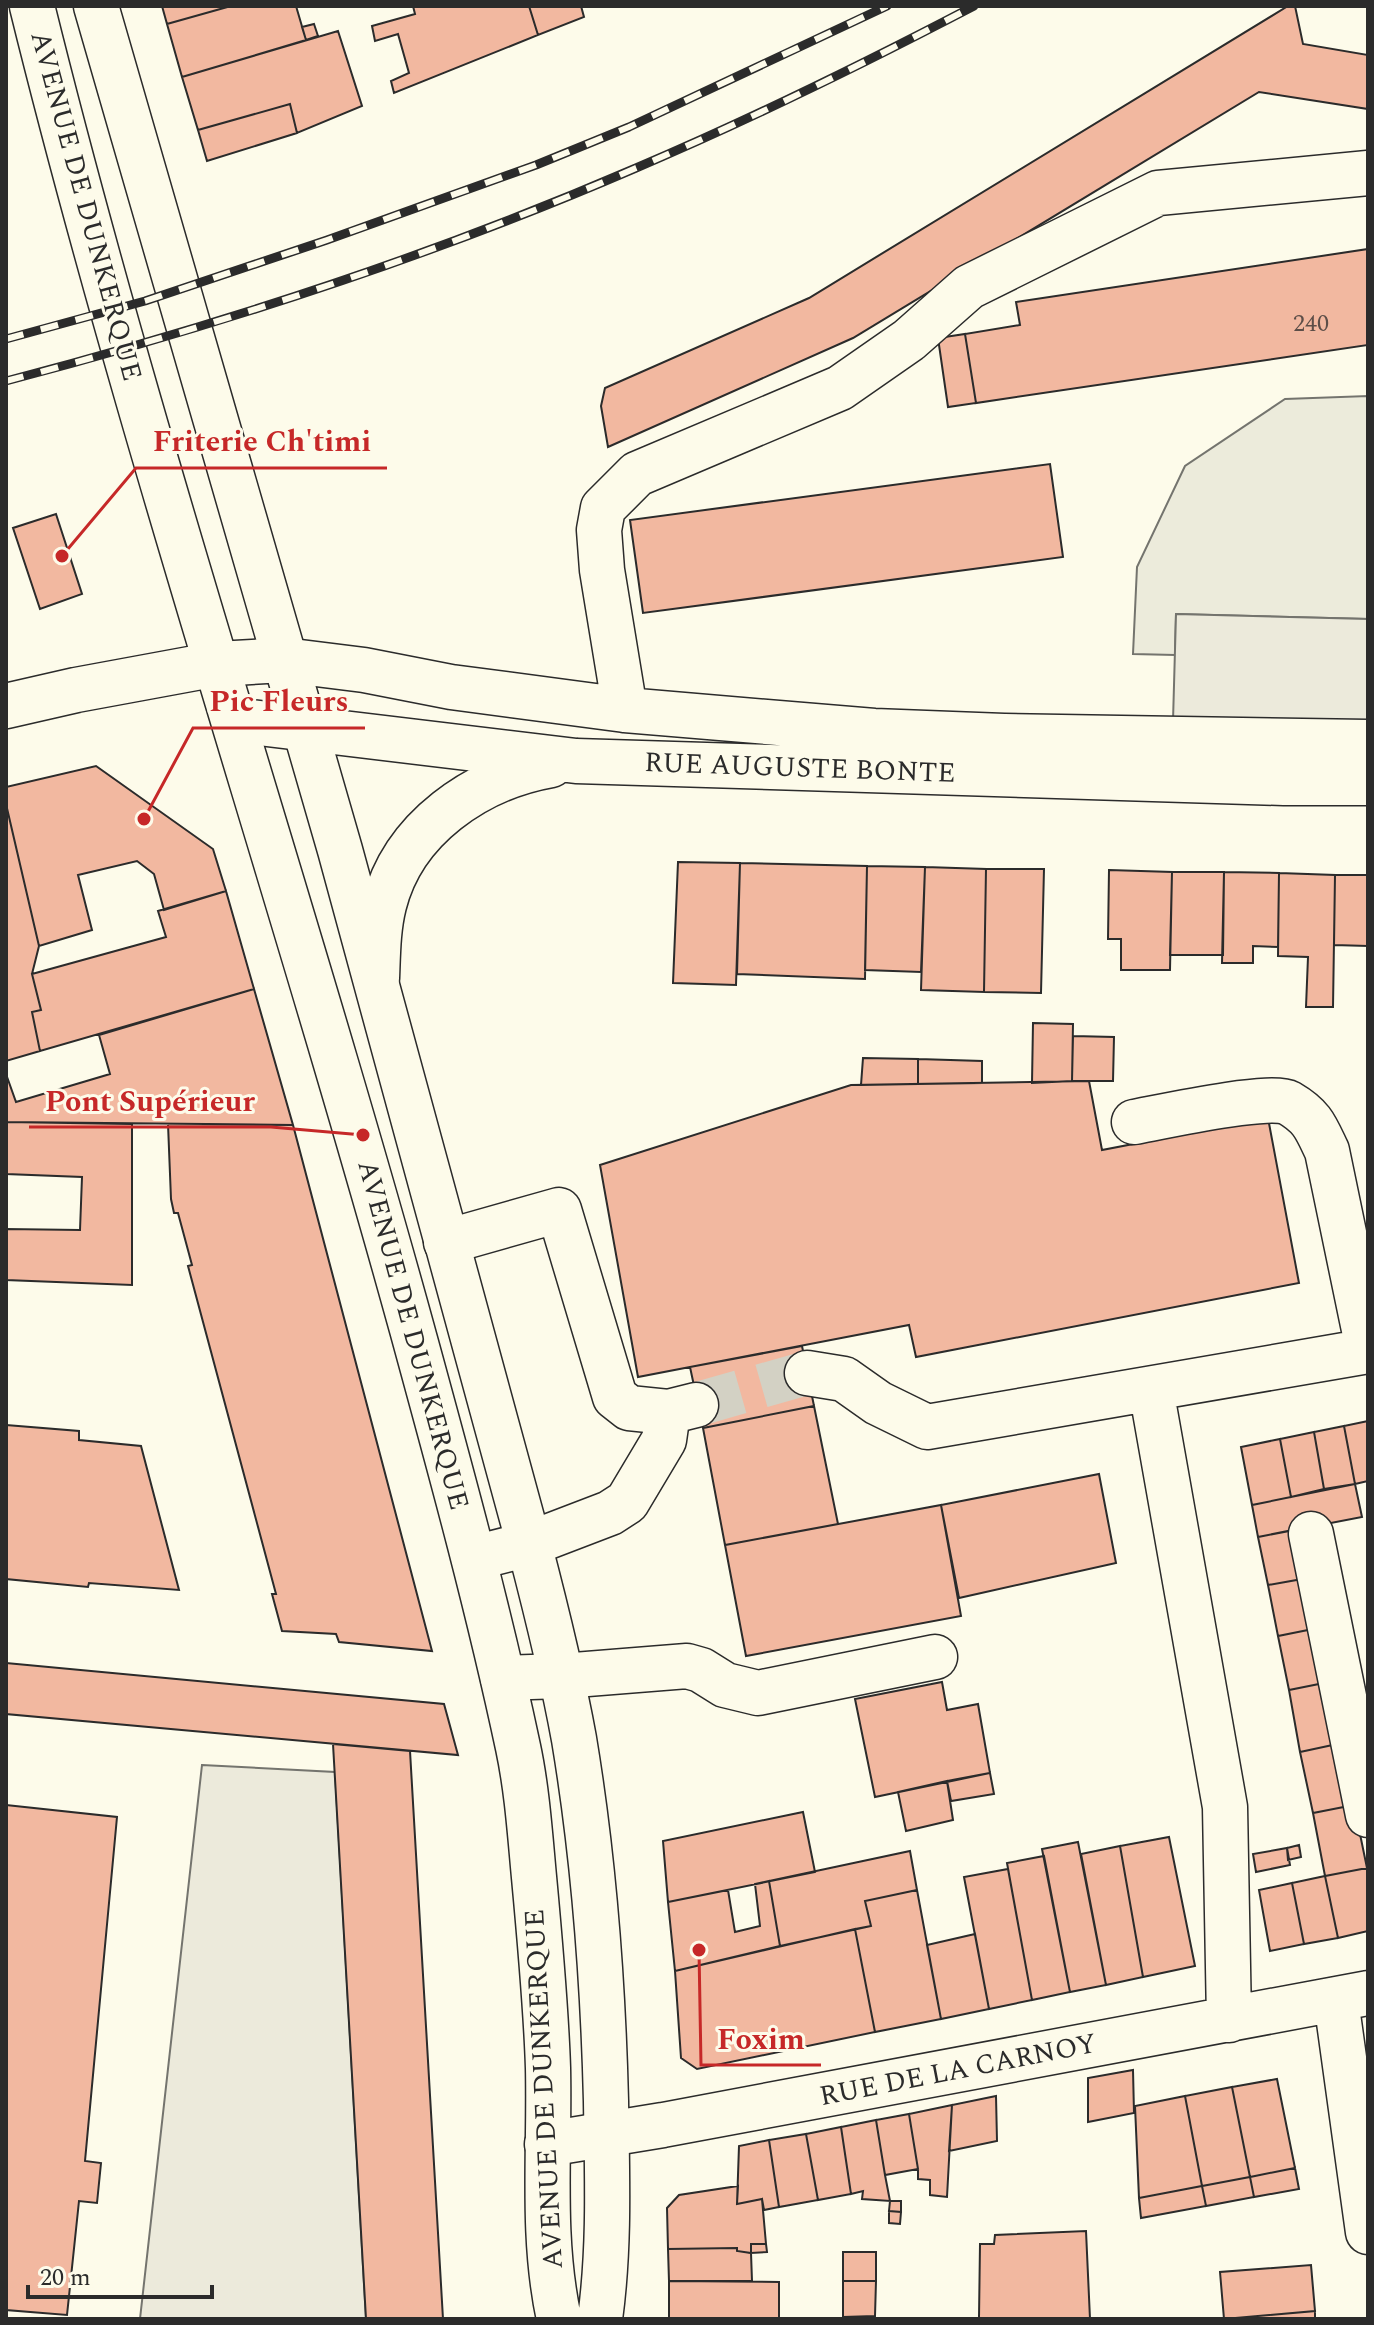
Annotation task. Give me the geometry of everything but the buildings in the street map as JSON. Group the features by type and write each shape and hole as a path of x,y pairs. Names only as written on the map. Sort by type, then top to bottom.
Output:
{"main road":[{"name":"AVENUE DE DUNKERQUE","path":"32,6 80,193 175,527 365,1160 474,1558 503,1678 520,1756 537,1915 548,2069 549,2259 559,2319"},
{"name":"AVENUE DE DUNKERQUE","path":"96,6 377,985 562,1676 574,1741 599,1941 608,2235 600,2319"},
{"path":"625,710 602,570 599,530 603,508 637,474 840,388 909,340 969,287 1158,193 1368,173"},
{"name":"RUE AUGUSTE BONTE","path":"6,706 217,664 284,660 364,670 451,687 625,710 874,731 1368,742"},
{"name":"RUE AUGUSTE BONTE","path":"234,720 576,761 1268,783 1368,783"},
{"path":"377,985 379,932 385,901 412,846 437,820 482,788 536,768 576,761"},
{"path":"807,1373 844,1379 878,1403 927,1427 1368,1350 1327,1151 1313,1120 1286,1101 1240,1103 1134,1122"},
{"path":"446,1242 559,1210 615,1397 629,1408 683,1408 627,1502 610,1513 529,1544 474,1558"},
{"path":"1151,1389 1225,1807 1229,2020"},
{"path":"1311,1534 1368,1815"},
{"path":"503,1678 687,1666 701,1670 725,1685 758,1693 935,1657"},
{"path":"1352,1996 1368,2232"},
{"name":"RUE DE LA CARNOY","path":"547,2144 1352,1996"}],"shaded area":[{"path":"1368,396 1368,619 1176,614 1175,655 1133,654 1137,567 1185,466 1285,399"},
{"path":"1176,614 1368,619 1368,726 1173,721"},
{"path":"202,1765 335,1772 366,2319 140,2319"}],"tunnel":[{"path":"698,1404 807,1373"}],"railway":[{"path":"6,339 145,301 536,165 629,127 887,6"},
{"path":"6,381 246,312 482,231 722,130 974,6"}],"place":[{"name":"Friterie Ch'timi","path":"62,556"},
{"name":"Pic Fleurs","path":"144,819"},
{"name":"Pont Supérieur","path":"363,1135"},
{"name":"Foxim","path":"699,1950"}]}
